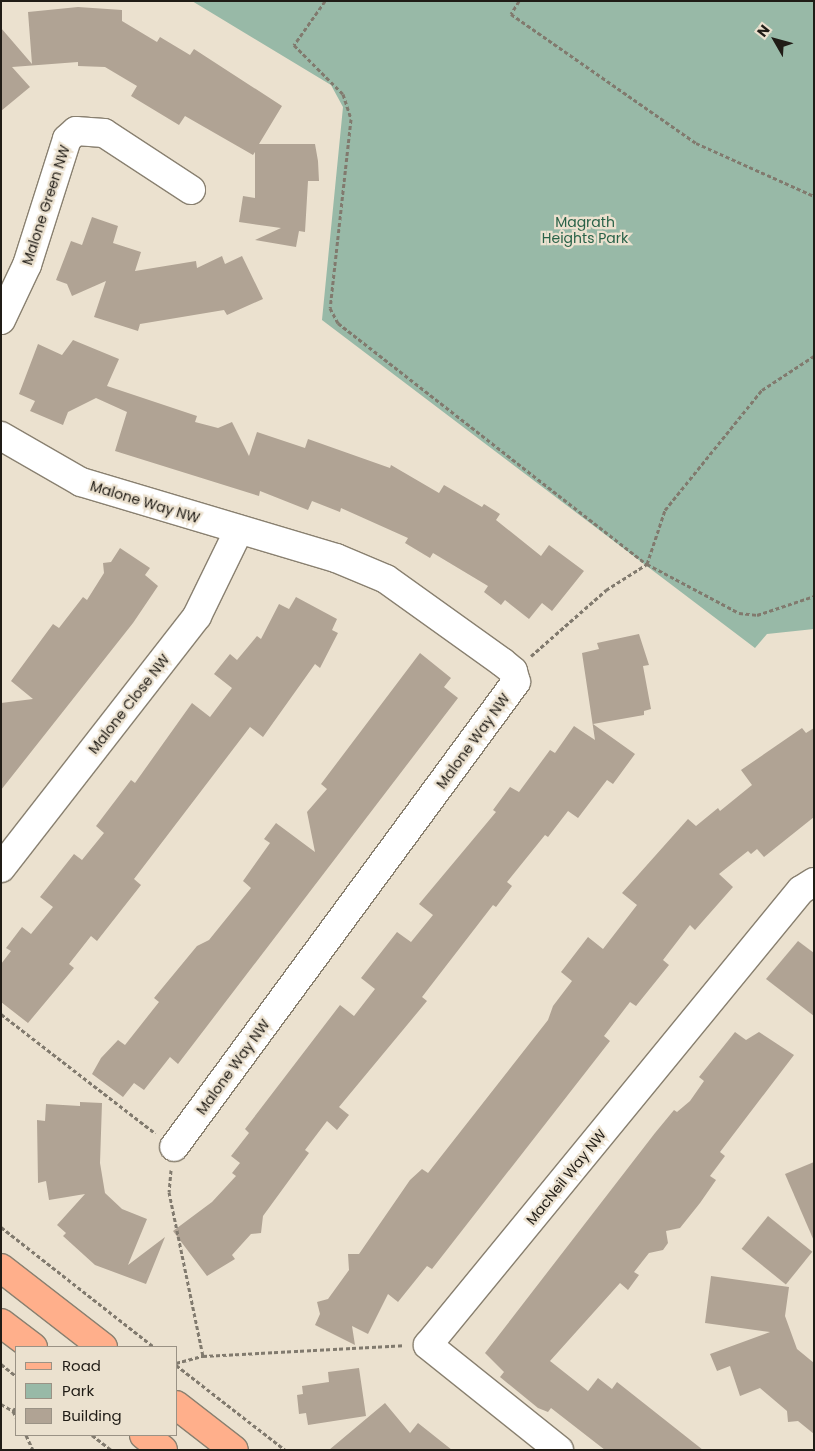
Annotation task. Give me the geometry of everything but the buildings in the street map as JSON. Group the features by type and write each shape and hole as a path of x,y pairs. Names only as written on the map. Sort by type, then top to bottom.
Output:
{"main road":[{"path":"1,1268 102,1346"},
{"path":"1,1323 32,1346"},
{"path":"178,1407 234,1450"},
{"path":"145,1436 163,1450"}],"street":[{"name":"Malone Green NW","path":"1,320 27,265 67,139 76,131 104,133 192,190"},
{"name":"Malone Way NW","path":"1,436 81,482 336,558 386,578 513,671 516,682 174,1148"},
{"name":"Malone Close NW","path":"1,868 197,616 239,530"},
{"name":"MacNeil Way NW","path":"428,1345 801,890 814,882"},
{"path":"428,1345 559,1450"}],"path":[{"path":"325,1 294,45 343,94 351,119 330,308 338,323 648,564 740,613 756,615 814,596"},
{"path":"519,1 511,14 696,143 814,196"},
{"path":"513,671 606,590 648,564 665,510 762,390 814,356"},
{"path":"1,1014 174,1148 169,1192 203,1356"},
{"path":"1,1228 153,1346"},
{"path":"178,1363 203,1356 428,1345"},
{"path":"1,1364 15,1375"},
{"path":"178,1366 285,1450"},
{"path":"1,1404 13,1411 15,1415"},
{"path":"26,1436 33,1450"},
{"path":"93,1436 111,1450"}],"green space":[{"name":"Magrath Heights Park","path":"192,1 814,1 814,629 767,634 755,648 322,320 343,107 331,85"}]}
